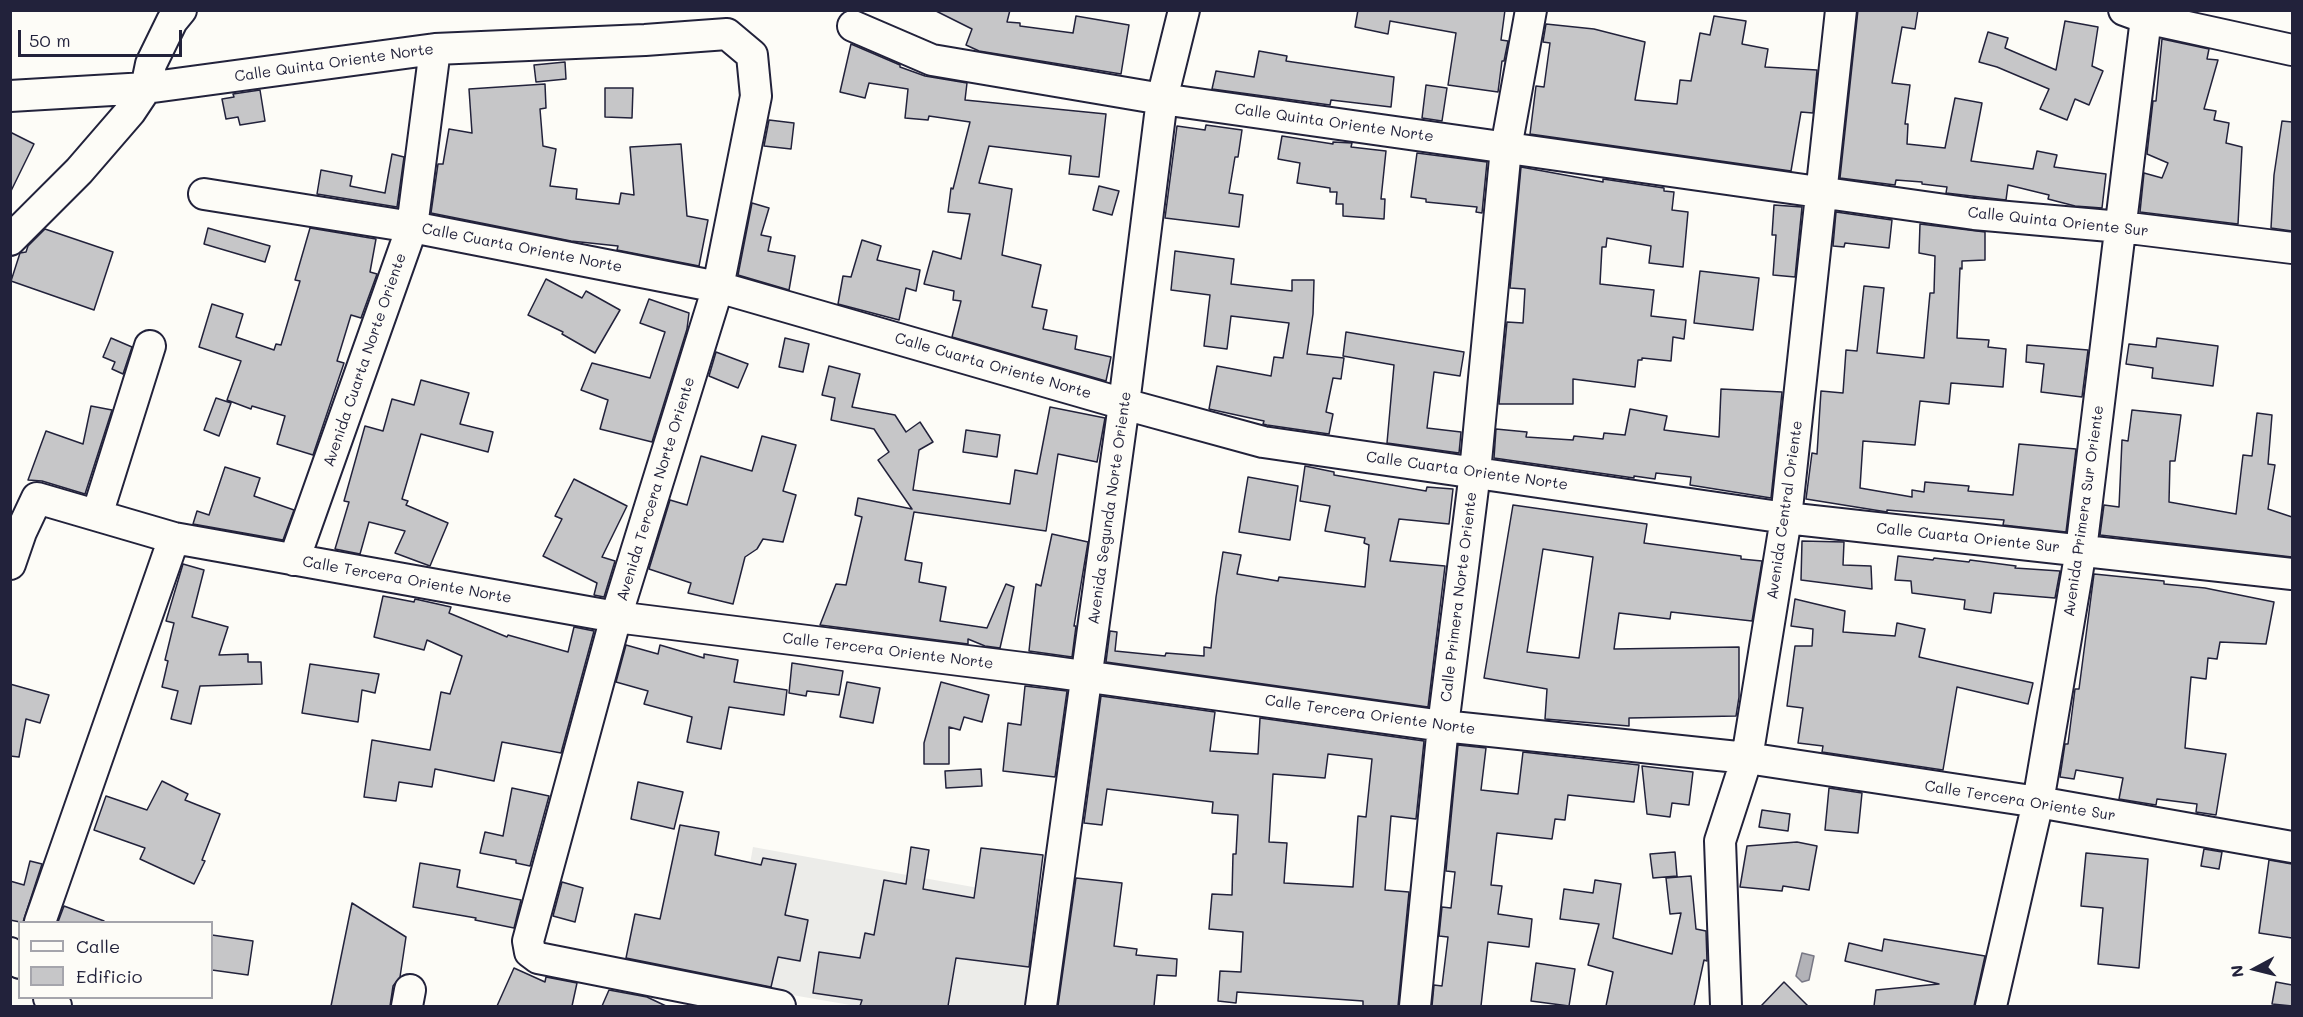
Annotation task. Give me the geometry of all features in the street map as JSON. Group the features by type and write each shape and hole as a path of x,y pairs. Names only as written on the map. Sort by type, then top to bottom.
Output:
{"street":[{"path":"10,240 108,139 146,88 151,64 172,21 180,10"},
{"name":"Avenida Segunda Norte Oriente","path":"1041,1006 1124,404 1162,99 1184,10"},
{"name":"Calle Primera Norte Oriente","path":"1415,1006 1443,726 1475,472 1506,148 1531,10"},
{"name":"Avenida Central Oriente","path":"1726,1006 1720,841 1747,758 1786,518 1823,194 1841,10"},
{"path":"2139,13 2292,50"},
{"name":"Avenida Primera Sur Oriente","path":"1991,1006 2038,802 2081,550 2121,227 2139,13"},
{"name":"Calle Quinta Oriente Norte","path":"853,26 932,60 1162,99 1823,194"},
{"name":"Calle Quinta Oriente Norte","path":"10,96 146,88 435,49 727,34"},
{"name":"Avenida Tercera Norte Oriente","path":"727,34 752,55 756,96 718,287 616,617 528,941 530,952 538,958 780,1006"},
{"name":"Avenida Cuarta Norte Oriente","path":"294,560 412,227 435,49"},
{"name":"Calle Cuarta Oriente Norte","path":"204,194 412,227 718,287 1263,442 1786,518"},
{"name":"Calle Quinta Oriente Sur","path":"1823,194 1974,214 2121,227 2292,248"},
{"path":"97,515 150,346"},
{"name":"Calle Tercera Oriente Norte","path":"10,564 21,532 38,498 174,538 616,617 1086,677 1443,726 1747,758"},
{"name":"Calle Cuarta Oriente Sur","path":"1786,518 2292,574"},
{"path":"40,921 174,538"},
{"name":"Calle Tercera Oriente Sur","path":"1747,758 2038,802 2292,847"}],"shaded area":[{"path":"753,847 1050,901 1035,1006 856,1006 728,984"},
{"path":"1802,953 1814,956 1809,980 1802,982 1796,976"}],"building":[{"path":"934,10 1010,10 1007,22 1020,23 1020,26 1073,33 1076,16 1129,25 1121,74 979,51 966,45 972,29"},
{"path":"1358,10 1505,10 1501,40 1508,41 1504,61 1502,61 1498,92 1448,85 1456,33 1390,21 1388,34 1355,27"},
{"path":"1858,10 1918,10 1915,29 1902,27 1892,83 1910,85 1905,124 1908,124 1907,144 1945,148 1955,98 1982,103 1971,161 2033,169 2037,151 2057,155 2054,167 2106,174 2102,208 2075,206 2048,199 2049,195 2008,185 2006,200 1946,193 1947,187 1922,184 1922,182 1896,180 1895,185 1840,178"},
{"path":"1714,16 1746,21 1742,44 1768,49 1765,67 1817,70 1813,113 1801,112 1791,171 1530,134 1536,86 1544,87 1550,43 1543,42 1546,24 1594,29 1645,42 1635,100 1677,104 1680,80 1691,81 1700,33 1710,35"},
{"path":"2065,21 2098,27 2092,66 2103,71 2089,105 2075,99 2067,120 2040,109 2049,89 1997,67 1979,62 1988,32 2008,38 2005,48 2056,70"},
{"path":"2162,39 2209,49 2207,59 2218,60 2204,109 2216,111 2214,120 2229,123 2226,143 2242,147 2238,224 2140,212 2144,173 2162,178 2168,163 2147,154 2153,101 2156,101"},
{"path":"851,44 925,76 967,83 965,100 1106,114 1099,177 1069,174 1071,156 989,146 979,183 1012,189 1002,255 1041,265 1032,307 1047,310 1043,329 1077,336 1075,349 1111,357 1106,381 952,337 961,301 953,300 954,291 924,284 933,251 961,259 970,214 948,212 951,188 953,189 970,122 929,116 928,120 905,118 908,89 869,83 865,98 840,92"},
{"path":"1259,51 1287,56 1286,61 1394,77 1391,107 1331,100 1330,105 1212,89 1216,71 1254,77"},
{"path":"565,62 566,79 536,82 534,65"},
{"path":"545,84 546,108 540,109 543,146 556,149 550,186 577,189 576,199 619,204 621,193 634,195 630,147 681,144 687,216 708,220 699,266 617,250 618,246 571,241 431,213 438,164 443,164 449,129 472,133 469,89"},
{"path":"1426,85 1447,88 1442,121 1422,118"},
{"path":"605,88 633,88 632,118 605,117"},
{"path":"260,90 265,121 240,125 238,117 226,119 222,99 234,97 233,94"},
{"path":"769,120 794,123 791,149 764,146"},
{"path":"2282,121 2292,122 2292,231 2271,228 2274,175"},
{"path":"1206,125 1242,130 1229,193 1243,195 1239,227 1165,218 1177,126 1205,130"},
{"path":"10,132 34,144 10,193"},
{"path":"1282,136 1333,144 1333,142 1352,143 1351,147 1386,151 1381,199 1385,199 1384,219 1343,216 1343,204 1336,204 1337,192 1330,192 1330,188 1297,183 1300,163 1278,159"},
{"path":"1417,153 1487,162 1482,213 1476,212 1477,207 1426,202 1426,199 1411,197"},
{"path":"392,154 404,157 397,207 317,194 321,170 352,176 350,186 385,193"},
{"path":"1521,167 1603,182 1603,179 1664,188 1664,191 1674,192 1672,210 1688,212 1683,267 1649,263 1651,246 1607,238 1606,247 1602,247 1600,284 1654,290 1651,316 1686,320 1684,339 1673,337 1671,361 1642,358 1638,360 1635,387 1573,379 1573,404 1499,404 1507,322 1523,323 1525,289 1510,288"},
{"path":"1099,186 1119,191 1112,215 1093,210"},
{"path":"752,203 769,208 761,235 771,237 768,251 795,256 789,290 738,275"},
{"path":"1774,205 1802,207 1795,277 1773,275 1776,235 1772,235"},
{"path":"1836,212 1892,220 1889,248 1845,243 1844,247 1833,246"},
{"path":"1920,224 1985,232 1985,260 1962,261 1962,269 1960,268 1957,338 1989,340 1988,347 2006,349 2003,387 1951,383 1949,404 1920,401 1915,445 1863,441 1860,488 1912,497 1912,490 1924,492 1925,482 1969,486 1968,491 2013,495 2019,444 2076,449 2066,532 2003,525 2004,520 1887,510 1887,512 1806,499 1812,453 1817,454 1821,391 1843,393 1846,350 1857,351 1864,286 1884,288 1877,353 1924,358 1930,293 1934,293 1935,256 1919,253"},
{"path":"208,228 270,246 265,262 204,244"},
{"path":"310,228 376,239 370,272 377,274 361,318 351,315 337,361 344,363 313,455 277,444 285,416 252,406 251,409 227,400 241,361 199,347 212,304 243,314 236,337 274,350 276,344 281,345 300,281 295,280"},
{"path":"45,229 113,252 94,310 11,281 20,253 26,252 28,246"},
{"path":"862,240 881,246 877,260 920,270 916,291 906,288 899,320 838,304 843,276 851,277"},
{"path":"1175,251 1234,259 1231,284 1292,291 1292,280 1314,280 1313,314 1307,354 1344,358 1341,379 1333,378 1326,412 1333,414 1329,434 1267,425 1263,424 1264,421 1209,409 1217,366 1271,376 1274,357 1283,358 1289,323 1231,316 1227,349 1204,346 1210,295 1171,290"},
{"path":"1700,271 1759,278 1753,330 1694,323"},
{"path":"546,279 582,298 586,291 620,310 595,353 562,334 563,332 528,315"},
{"path":"649,299 689,313 687,329 652,442 600,429 608,400 581,390 592,363 650,378 665,332 640,323"},
{"path":"1346,332 1464,352 1460,376 1434,372 1427,428 1461,432 1459,453 1387,443 1394,365 1343,356"},
{"path":"111,338 132,347 123,374 112,369 115,362 103,357"},
{"path":"785,338 809,344 803,372 779,367"},
{"path":"2157,338 2218,346 2213,386 2152,378 2153,368 2126,364 2129,344 2156,347"},
{"path":"2027,345 2088,350 2082,397 2041,392 2044,364 2026,362"},
{"path":"716,352 748,364 738,388 709,376"},
{"path":"829,366 860,374 852,407 895,415 906,432 920,422 933,442 919,450 913,490 1010,504 1015,470 1037,474 1050,407 1105,418 1097,462 1058,454 1046,531 914,512 905,560 922,563 919,582 946,587 940,621 987,628 1006,584 1014,587 1000,648 985,646 968,639 968,644 820,625 836,584 846,585 862,517 855,515 858,498 912,509 878,460 889,452 874,429 831,420 835,398 822,395"},
{"path":"421,380 469,393 460,424 493,432 488,452 421,434 402,499 408,501 406,505 448,523 430,566 395,553 405,531 369,522 360,554 335,549 349,502 344,501 365,426 383,431 392,399 414,405"},
{"path":"1721,389 1782,392 1771,498 1690,485 1691,477 1656,473 1655,479 1634,476 1634,478 1494,458 1496,429 1527,432 1526,437 1573,440 1574,436 1603,439 1604,433 1625,435 1630,409 1667,416 1664,430 1719,437"},
{"path":"216,398 231,403 219,436 204,430"},
{"path":"91,406 112,410 85,494 42,481 28,480 46,431 83,444"},
{"path":"2132,410 2181,415 2175,461 2170,461 2169,502 2236,514 2243,455 2252,456 2257,413 2272,415 2268,464 2275,465 2268,509 2292,517 2292,557 2100,535 2104,505 2119,507 2122,440 2128,441"},
{"path":"966,430 1000,435 997,457 963,452"},
{"path":"762,436 796,445 783,491 796,495 783,542 763,539 757,549 745,557 733,604 688,593 691,583 649,569 670,500 687,505 701,456 752,471"},
{"path":"1305,466 1334,472 1334,475 1426,491 1427,487 1453,489 1449,524 1399,519 1390,561 1445,566 1428,707 1106,662 1110,631 1117,632 1115,651 1165,656 1166,653 1204,656 1204,647 1211,648 1223,552 1241,555 1237,574 1278,581 1279,577 1365,587 1369,545 1364,543 1365,538 1325,531 1330,506 1300,501"},
{"path":"225,467 260,478 254,496 294,510 283,540 193,524 197,511 209,515"},
{"path":"1248,477 1298,486 1290,540 1239,532"},
{"path":"574,479 627,506 602,557 615,561 604,597 594,595 597,583 543,556 562,519 555,516"},
{"path":"1513,505 1647,524 1644,543 1762,561 1752,621 1671,612 1670,619 1619,613 1614,649 1739,647 1739,697 1736,716 1629,718 1629,726 1545,719 1547,689 1484,678","holes":["1543,549 1593,557 1579,658 1527,652"]},
{"path":"1052,534 1088,542 1074,626 1076,626 1072,657 1029,651 1036,584 1041,586"},
{"path":"1802,541 1844,542 1843,565 1871,566 1872,589 1801,580"},
{"path":"1898,556 1969,562 1970,560 2016,566 2015,568 2060,571 2055,598 1994,593 1991,613 1964,609 1965,600 1912,593 1911,581 1895,580"},
{"path":"183,564 204,570 192,617 228,627 219,655 248,654 248,662 261,662 262,684 200,686 191,724 171,719 178,691 162,687 168,661 165,660 174,623 166,621"},
{"path":"2094,574 2164,581 2164,584 2205,588 2274,602 2266,644 2220,642 2217,659 2208,658 2206,679 2191,677 2185,748 2226,754 2216,815 2196,812 2197,804 2157,799 2156,805 2119,799 2123,778 2076,770 2074,779 2060,777 2065,744 2068,744 2075,689 2079,689"},
{"path":"383,596 414,602 415,599 451,607 449,613 507,637 508,635 568,652 574,627 594,631 561,753 502,742 494,781 435,769 432,787 399,782 396,801 364,797 372,740 430,750 441,692 450,694 462,656 427,640 424,650 374,637"},
{"path":"1795,599 1845,611 1843,632 1895,636 1897,623 1925,629 1919,657 2033,683 2028,704 1957,687 1943,770 1822,752 1823,746 1798,743 1803,708 1787,706 1795,646 1812,646 1813,629 1791,626"},
{"path":"626,645 658,654 660,645 704,658 704,654 738,660 734,682 787,690 784,715 729,707 721,749 687,742 692,717 644,704 648,691 616,682"},
{"path":"792,663 843,671 839,695 807,691 806,696 789,693"},
{"path":"310,664 379,674 375,693 362,690 358,722 302,713"},
{"path":"847,682 880,688 873,723 840,717"},
{"path":"941,682 989,695 982,722 964,717 960,730 949,727 949,764 924,764 924,743"},
{"path":"10,684 49,695 40,723 26,719 19,757 10,756"},
{"path":"1025,686 1067,691 1055,777 1003,771 1008,723 1021,725"},
{"path":"1101,696 1215,712 1210,751 1258,754 1260,718 1424,741 1416,819 1391,816 1385,890 1409,892 1398,1006 1363,1006 1363,1001 1237,992 1236,1003 1218,1001 1220,971 1241,972 1243,932 1209,929 1212,894 1232,895 1233,854 1236,854 1238,815 1212,813 1213,802 1107,789 1102,825 1084,823","holes":["1328,754 1372,759 1366,817 1358,816 1353,887 1284,883 1287,843 1269,842 1273,774 1325,778"]},
{"path":"1458,745 1486,748 1481,790 1518,794 1523,752 1639,765 1634,802 1568,795 1565,820 1555,819 1552,839 1497,833 1491,885 1502,886 1498,914 1532,919 1529,947 1488,942 1481,1006 1432,1006 1434,985 1442,986 1448,937 1439,936 1442,907 1451,908 1455,872 1446,871"},
{"path":"1642,766 1693,772 1689,805 1672,803 1670,817 1647,814"},
{"path":"981,769 982,786 946,788 945,771"},
{"path":"162,781 188,794 185,800 220,814 202,860 205,861 194,884 140,859 145,848 94,830 106,796 147,810"},
{"path":"638,782 683,792 674,829 631,819"},
{"path":"512,788 549,796 530,866 516,863 516,860 480,853 485,832 503,836"},
{"path":"1829,788 1862,793 1858,833 1825,830"},
{"path":"1762,810 1790,814 1788,831 1759,827"},
{"path":"680,825 719,832 715,855 761,865 763,858 796,864 785,915 808,920 800,961 778,957 771,987 626,958 635,914 660,919"},
{"path":"1797,842 1817,846 1809,890 1783,886 1782,891 1740,887 1747,846"},
{"path":"911,847 929,850 923,889 974,898 981,848 1043,855 1029,967 956,958 948,1006 860,1006 862,1000 813,993 819,952 860,958 865,933 874,935 884,880 906,884"},
{"path":"2204,849 2222,852 2219,869 2201,866"},
{"path":"1675,852 1677,876 1653,878 1650,854"},
{"path":"2086,853 2148,859 2139,968 2098,964 2103,908 2081,906"},
{"path":"2269,860 2292,864 2292,938 2259,933"},
{"path":"30,861 42,864 23,921 10,920 10,881 24,885"},
{"path":"420,863 460,870 457,887 521,900 514,928 475,920 476,918 413,907"},
{"path":"1691,876 1696,929 1706,931 1707,961 1704,960 1694,1006 1606,1006 1613,972 1588,965 1599,924 1560,919 1564,889 1593,893 1595,880 1621,884 1613,938 1672,954 1681,913 1670,914 1666,878"},
{"path":"1076,878 1122,883 1114,946 1137,949 1136,955 1177,959 1176,976 1157,975 1154,1006 1058,1006"},
{"path":"562,882 583,888 575,922 553,916"},
{"path":"352,903 406,937 400,977 393,986 390,1006 331,1006"},
{"path":"64,906 104,921 58,921"},
{"path":"213,935 253,941 248,975 213,970"},
{"path":"1884,939 1985,956 1974,1006 1874,1006 1876,990 1939,984 1845,961 1849,943 1882,951"},
{"path":"1536,963 1575,969 1569,1006 1531,1001"},
{"path":"514,968 545,982 546,977 577,983 572,1006 497,1006"},
{"path":"1784,982 1808,1006 1761,1006"},
{"path":"2276,982 2292,985 2292,1006 2272,1004"},
{"path":"609,990 647,997 666,1006 602,1006"}]}
